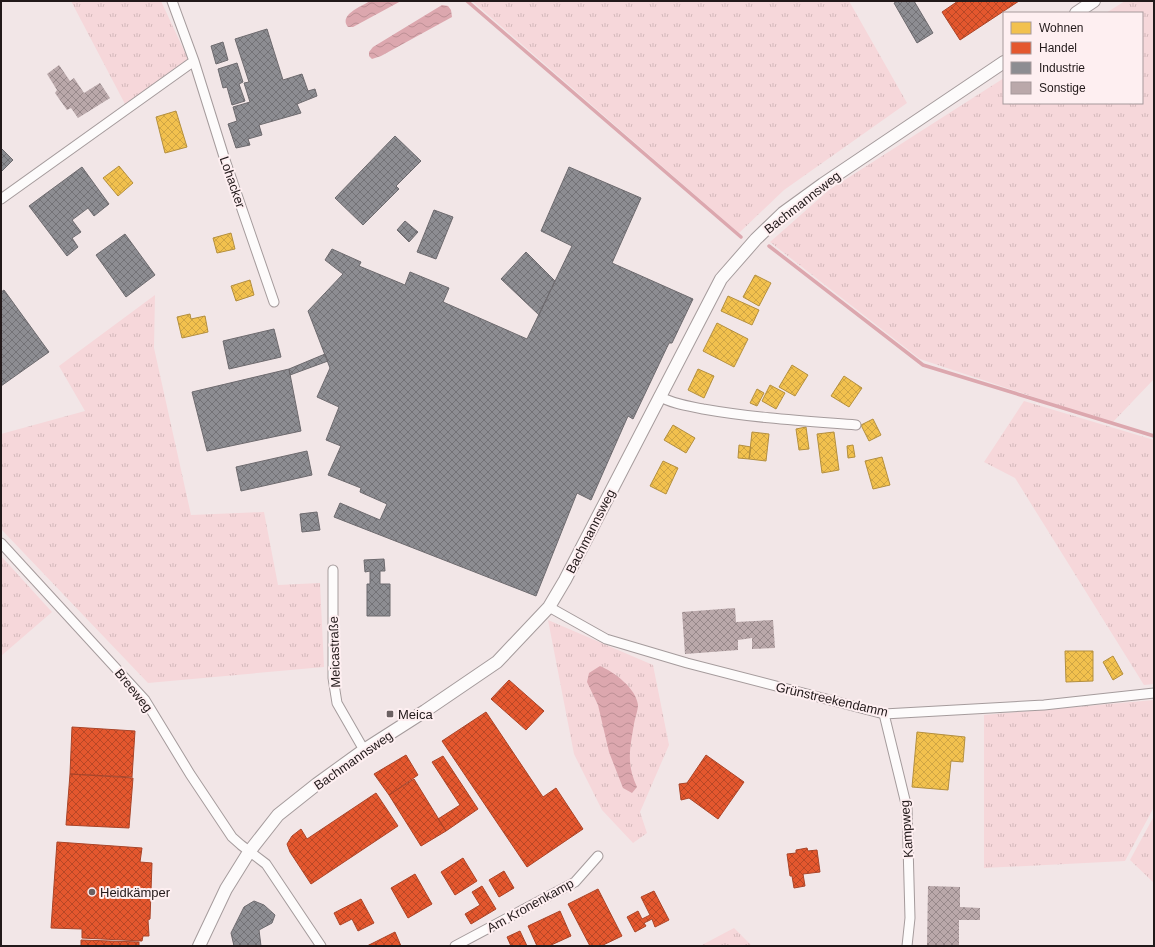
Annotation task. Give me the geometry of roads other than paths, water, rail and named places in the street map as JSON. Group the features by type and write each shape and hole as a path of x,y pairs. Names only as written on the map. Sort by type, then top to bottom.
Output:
{"street":[{"name":"Lohacker","path":"172,1 194,61 225,160 274,302"},
{"path":"1078,12 1094,1"},
{"path":"1,199 194,61"},
{"name":"Bachmannsweg","path":"199,946 226,889 249,852 278,816 317,784 364,750 497,662 549,607 565,580 659,396 721,279 756,239 783,213 823,184 1003,63"},
{"path":"659,396 665,400 728,413 856,426"},
{"name":"Breeweg","path":"1,543 145,700 190,774 232,837 249,852"},
{"name":"Meicastraße","path":"332,570 333,678 337,703 364,750"},
{"name":"Grünstreekendamm","path":"549,607 606,639 687,663 884,714 1044,705 1154,693"},
{"name":"Kampweg","path":"884,714 906,808 910,918 907,946"},
{"path":"249,852 266,864 321,946"},
{"name":"Am Kronenkamp","path":"455,946 574,882 598,856"}],"water":[{"path":"370,1 401,1 353,27 348,27 346,19 348,15 352,11"},
{"path":"442,5 448,6 451,10 452,17 381,56 372,59 369,56 369,52 373,47"},
{"path":"600,666 612,672 624,681 633,693 638,705 630,748 631,771 637,787 632,793 623,788 609,752 598,705 587,682 589,673"}],"waterway":[{"path":"467,1 741,237"},
{"path":"769,246 923,365 1154,436"}],"place":[{"name":"Meica","path":"390,714"},
{"name":"Heidkämper","path":"92,892"}]}
